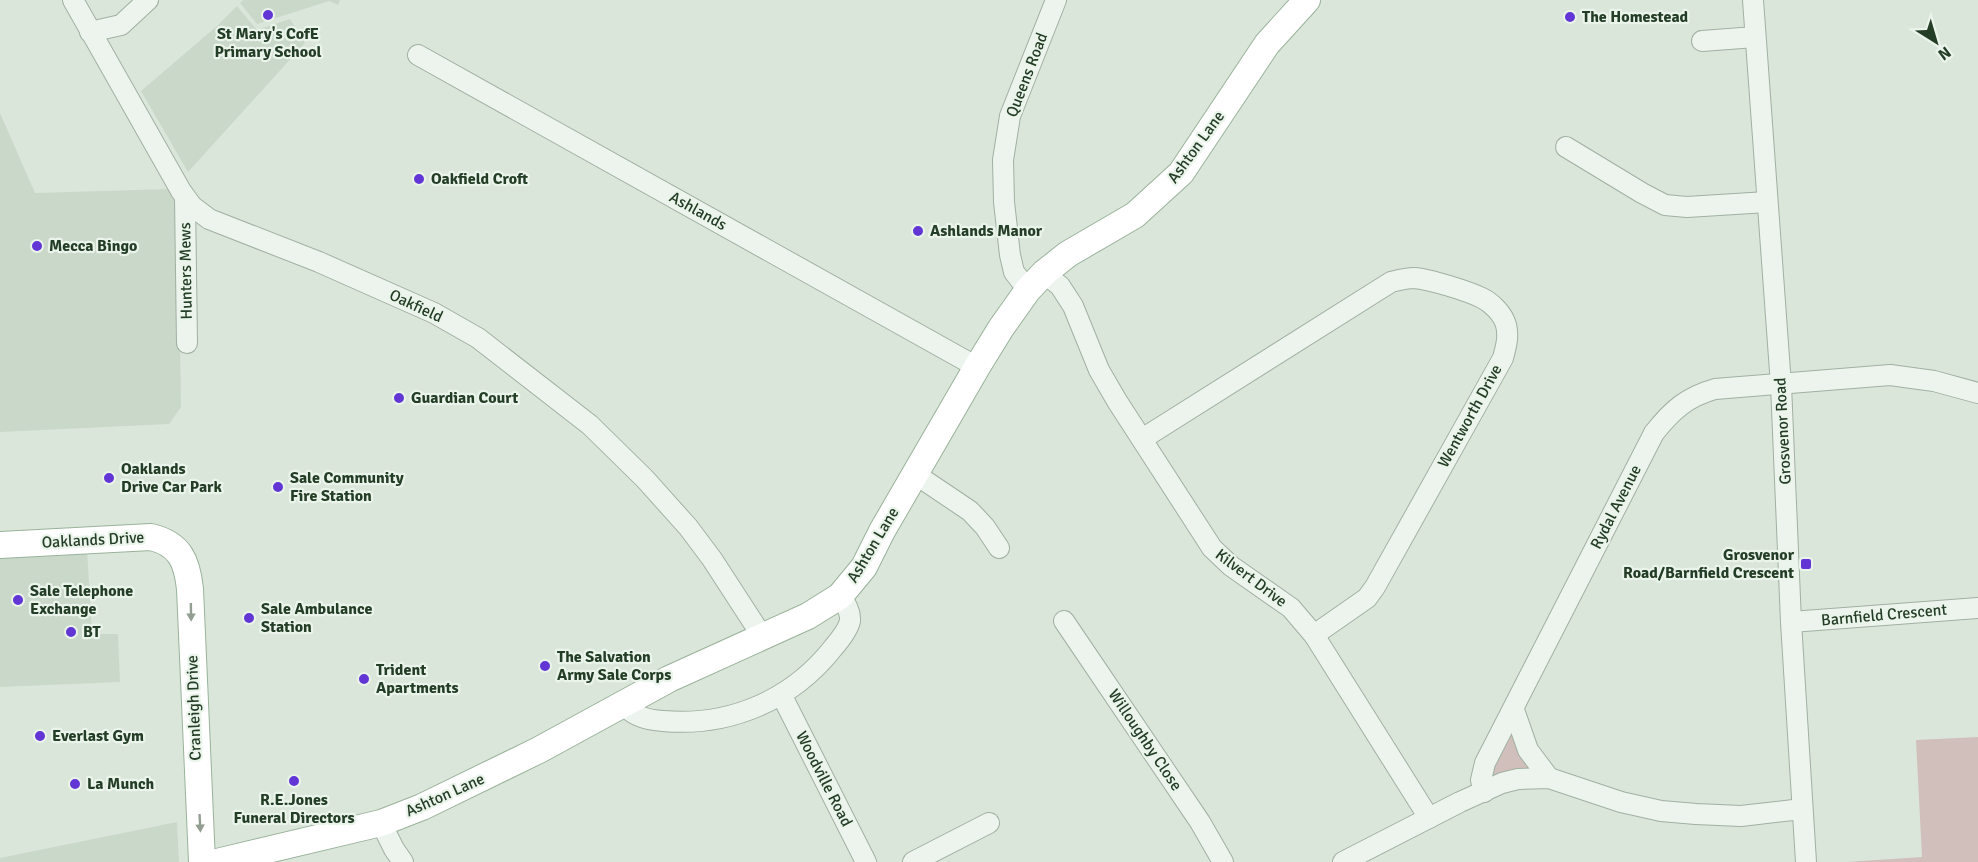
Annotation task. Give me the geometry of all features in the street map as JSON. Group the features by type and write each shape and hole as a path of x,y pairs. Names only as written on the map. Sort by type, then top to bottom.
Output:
{"main road":[{"name":"Ashton Lane","path":"217,862 381,823 422,807 501,770 669,678 808,616 840,596 864,567 915,474 1001,328 1036,282 1068,254 1136,215 1181,173 1267,44 1307,0"},
{"name":"Oaklands Drive","path":"0,545 151,537 169,544 181,555"},
{"name":"Cranleigh Drive","path":"181,555 188,571 190,589 202,862"}],"street":[{"name":"Oakfield","path":"73,0 185,198 200,214 319,262 434,313 478,338 590,425 645,479 706,551 762,636"},
{"path":"90,32 121,25 148,0"},
{"name":"Queens Road","path":"1036,282 1014,272 1004,202 1003,160 1010,116 1056,0"},
{"name":"Grosvenor Road","path":"1753,0 1781,385 1791,622 1806,862"},
{"path":"1701,41 1755,37"},
{"name":"Ashlands","path":"418,55 977,367"},
{"path":"1566,147 1665,205 1687,207 1767,202"},
{"name":"Hunters Mews","path":"185,198 187,343"},
{"name":"Wentworth Drive","path":"1142,439 1391,282 1416,278 1433,282 1482,298 1501,314 1507,333 1503,358 1375,587 1367,598 1314,635"},
{"name":"Kilvert Drive","path":"1036,282 1060,286 1073,306 1100,370 1212,548 1231,566 1291,608 1314,635 1429,818"},
{"path":"1781,385 1890,375 1934,381 1978,393"},
{"name":"Rydal Avenue","path":"1484,792 1481,780 1485,763 1654,433 1666,418 1697,394 1715,389 1781,385"},
{"path":"915,474 970,511 985,527 999,548"},
{"path":"623,703 628,711 642,717 669,722 697,722 731,716 782,696 803,681 821,663 846,630 850,622 850,614 840,596"},
{"name":"Barnfield Crescent","path":"1791,622 1978,608"},
{"name":"Willoughby Close","path":"1064,621 1200,822 1222,862"},
{"name":"Woodville Road","path":"782,696 866,862"},
{"path":"1514,710 1528,750 1549,778"},
{"path":"1343,862 1366,857 1429,818 1518,779 1549,778 1661,811 1741,816 1802,809"},
{"path":"381,823 394,849 404,862"},
{"path":"912,862 989,823"}],"shaded area":[{"name":"St Mary's CofE Primary School","path":"243,0 340,0 338,5 329,1 257,24 240,3"},
{"path":"237,6 257,30 290,19 305,43 188,172 141,91"},
{"path":"0,113 35,193 171,189 178,212 181,407 169,424 0,432"},
{"path":"72,549 87,549 92,634 118,634 120,682 0,687 0,557 64,556"},
{"path":"1502,732 1522,736 1536,777 1502,783 1482,773"},
{"path":"1978,737 1978,862 1847,862 1922,857 1916,740"},
{"path":"177,822 179,862 0,862 0,858"}],"place":[{"name":"St Mary's CofE Primary School","path":"268,15"},
{"name":"The Homestead","path":"1570,17"},
{"name":"Oakfield Croft","path":"419,179"},
{"name":"Ashlands Manor","path":"918,231"},
{"name":"Mecca Bingo","path":"37,246"},
{"name":"Guardian Court","path":"399,398"},
{"name":"Oaklands Drive Car Park","path":"109,478"},
{"name":"Sale Community Fire Station","path":"278,487"},
{"name":"Grosvenor Road/Barnfield Crescent","path":"1806,564"},
{"name":"Sale Telephone Exchange","path":"18,600"},
{"name":"Sale Ambulance Station","path":"249,618"},
{"name":"BT","path":"71,632"},
{"name":"The Salvation Army Sale Corps","path":"545,666"},
{"name":"Trident Apartments","path":"364,679"},
{"name":"Everlast Gym","path":"40,736"},
{"name":"R.E.Jones Funeral Directors","path":"294,781"},
{"name":"La Munch","path":"75,784"}]}
